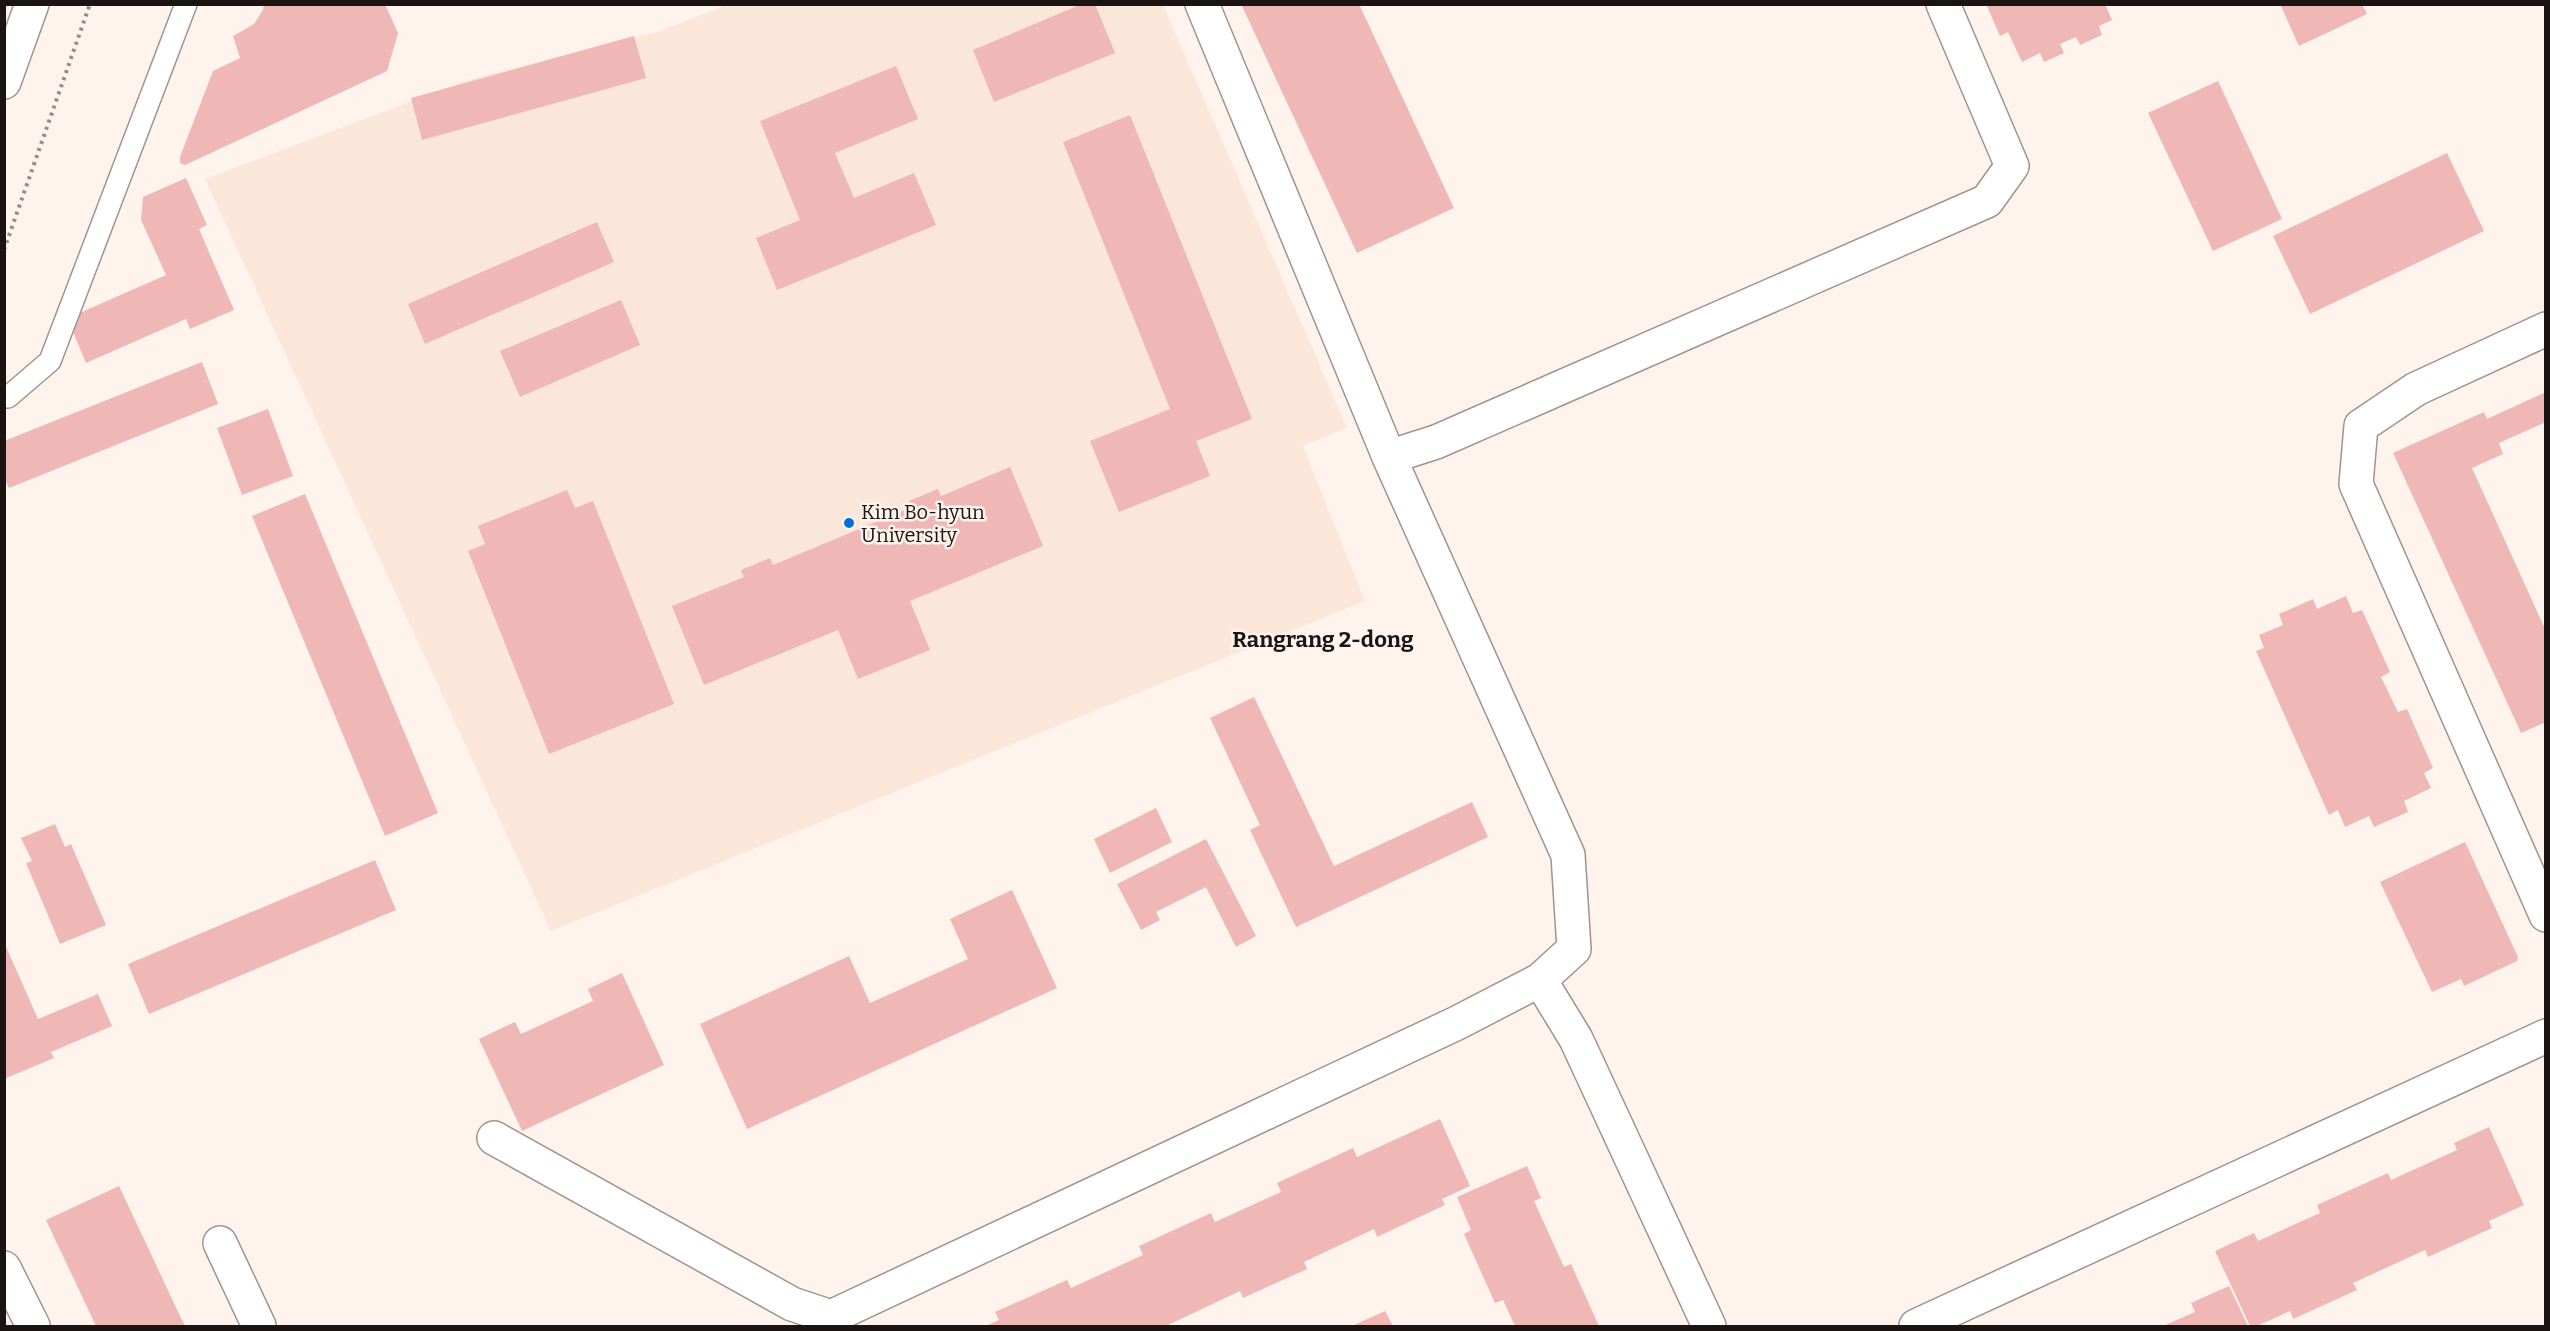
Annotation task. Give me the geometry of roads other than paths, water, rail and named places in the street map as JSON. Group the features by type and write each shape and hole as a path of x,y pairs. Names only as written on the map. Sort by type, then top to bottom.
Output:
{"street":[{"path":"4,82 32,4"},
{"path":"494,1138 792,1304 833,1322 1457,1023 1540,980 1574,949 1568,855 1389,457 1202,4"},
{"path":"1389,457 1436,442 1987,201 2012,166 1943,4"},
{"path":"2546,329 2416,390 2361,426 2356,484 2546,915"},
{"path":"1540,980 1576,1039 1709,1326"},
{"path":"1916,1326 2546,1036"},
{"path":"220,1243 260,1326"},
{"path":"4,1268 33,1326"}],"lane":[{"path":"4,397 8,397 50,361 186,4"}],"place":[{"name":"Kim Bo-hyun University","path":"849,523"}],"district":[{"name":"Rangrang 2-dong","path":"1323,639"}]}
